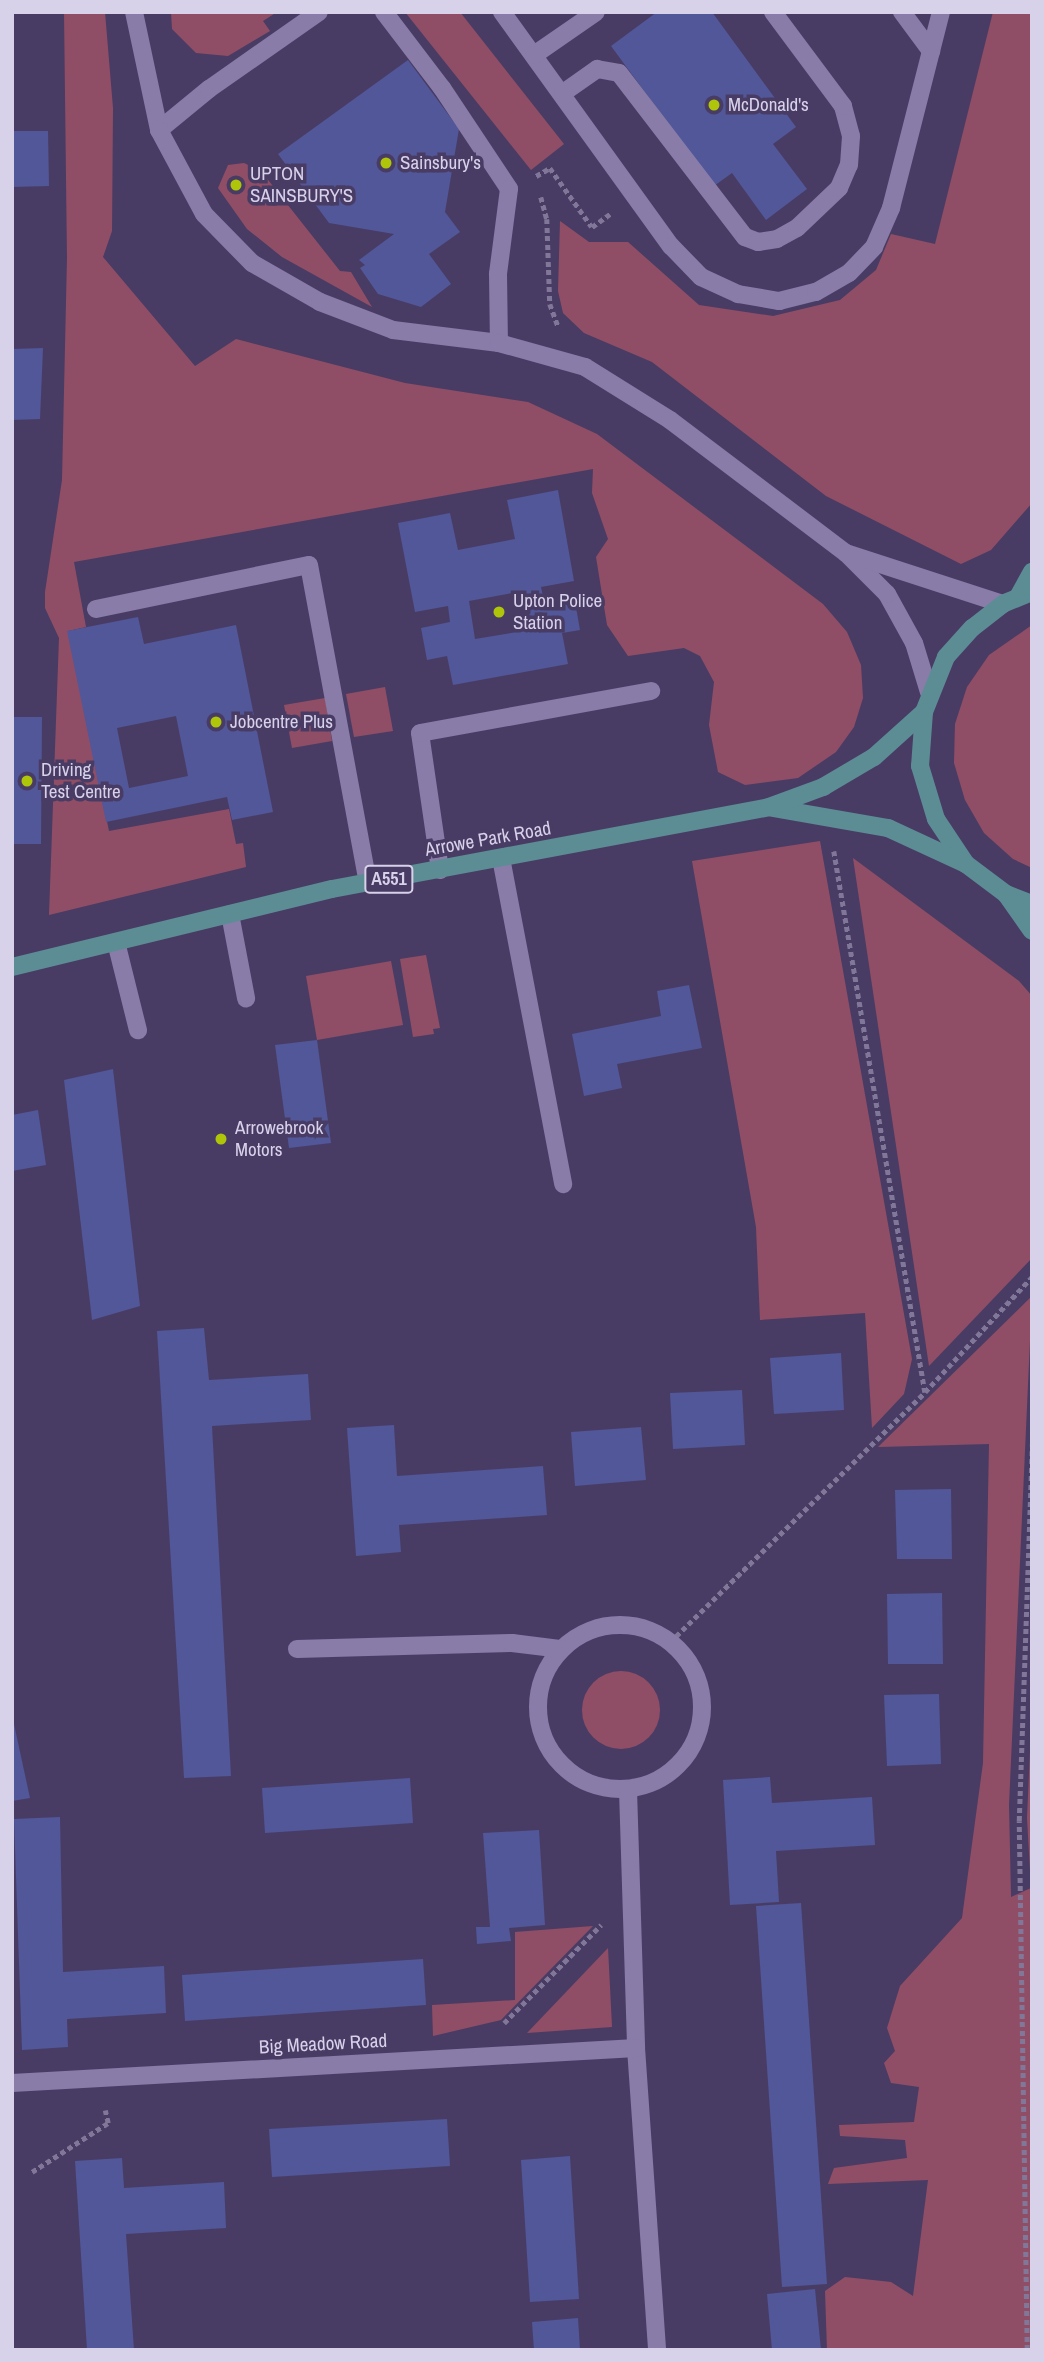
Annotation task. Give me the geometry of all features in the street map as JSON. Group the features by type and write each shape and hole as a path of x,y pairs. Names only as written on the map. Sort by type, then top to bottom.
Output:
{"main road":[{"path":"1032,572 1018,598 972,628 946,657 929,692 924,712 920,766 936,819 966,864 1006,894 1032,904"},
{"name":"Arrowe Park Road","path":"12,967 368,883 769,807 823,787 874,757 924,712"},
{"name":"Arrowe Park Road","path":"769,807 888,828 966,864"},
{"path":"1006,894 1032,931"}],"street":[{"path":"135,12 159,130 204,214 252,263 320,302 393,330 499,343 585,367 624,390 846,553 887,594 914,643 929,692"},
{"path":"159,130 209,89 319,12"},
{"path":"384,12 442,88 509,190 498,274 499,343"},
{"path":"502,12 671,246 701,277 738,294 779,301 816,292 849,273 874,247 891,208 941,12"},
{"path":"534,55 596,12"},
{"path":"563,93 597,69 620,73 746,237 758,242 777,239 797,228 839,188 849,165 851,136 843,106 773,12"},
{"path":"902,12 931,51"},
{"path":"846,553 1018,598"},
{"path":"96,609 309,565 368,883"},
{"path":"440,870 420,733 651,691"},
{"path":"501,858 563,1184"},
{"path":"230,914 246,998"},
{"path":"116,942 138,1030"},
{"path":"634,1626 670,1642 689,1662 700,1688 702,1716 694,1743 678,1766 655,1782 628,1790 603,1789 579,1780 560,1765 545,1744 538,1719 538,1694 546,1670 560,1649 595,1628 634,1626"},
{"path":"297,1649 512,1643 560,1649"},
{"path":"628,1790 636,2048 657,2350"},
{"name":"Big Meadow Road","path":"12,2083 636,2048"}],"path":[{"path":"536,176 550,168 593,227 614,212 606,202"},
{"path":"828,817 925,1392"},
{"path":"670,1642 925,1392 1032,1277"},
{"path":"1027,2350 1019,1821 1032,1443"},
{"path":"502,2055 504,2023 600,1925 633,1922"},
{"path":"32,2172 108,2123 99,2078"}],"shaded area":[{"path":"64,12 105,12 113,108 112,231 103,257 195,366 236,339 405,383 528,402 597,434 823,604 847,632 861,665 863,698 854,727 836,752 798,778 745,785 718,772 709,725 714,682 700,656 684,648 628,656 607,625 596,557 608,539 592,493 593,469 74,562 86,627 68,631 109,831 229,809 236,844 243,843 246,867 49,915 59,638 45,608 45,592 62,480 67,258"},
{"path":"171,12 277,12 263,21 270,31 228,56 196,53 172,29"},
{"path":"405,12 460,12 564,144 531,170"},
{"path":"993,12 1032,12 1032,503 991,550 961,564 826,496 652,362 584,333 563,313 558,291 560,221 589,242 628,242 699,305 773,316 840,300 876,270 891,234 935,244"},
{"path":"244,163 261,171 340,271 351,272 372,307 282,257 247,229 218,188 228,165"},
{"path":"1032,625 1032,868 1013,859 984,833 965,800 954,763 955,724 967,687 989,655"},
{"path":"385,687 393,731 354,737 346,694"},
{"path":"325,698 332,741 292,748 284,705"},
{"path":"820,841 912,1359 904,1394 872,1428 865,1313 760,1320 756,1227 692,861"},
{"path":"853,858 1019,981 1032,996 1032,1258 929,1366"},
{"path":"426,955 440,1028 433,1029 434,1034 413,1037 400,959"},
{"path":"391,961 403,1025 317,1040 306,976"},
{"path":"1032,1296 1009,1805 1011,1897 1031,1888 1027,1818 1032,1707 1032,2350 827,2350 825,2291 845,2277 891,2282 913,2296 928,2180 828,2184 834,2168 907,2158 905,2140 840,2136 839,2125 914,2122 919,2087 891,2083 884,2063 895,2051 887,2028 900,1986 962,1918 983,1763 989,1444 878,1447"},
{"path":"621,1671 636,1674 649,1682 657,1695 660,1710 657,1725 649,1738 636,1746 621,1749 606,1746 593,1738 585,1725 582,1710 585,1695 593,1682 606,1674"},
{"path":"593,1926 501,2020 433,2036 432,2005 515,2000 515,1932"},
{"path":"608,1948 612,2027 527,2033"}],"building":[{"path":"657,12 712,12 796,127 773,144 807,189 766,220 732,173 714,186 611,46"},
{"path":"408,60 459,129 445,212 460,232 429,254 451,284 421,307 378,294 360,268 365,265 359,260 394,234 329,223 278,154"},
{"path":"12,131 48,131 49,186 12,187"},
{"path":"43,348 40,419 12,420 12,349"},
{"path":"558,490 574,581 541,587 544,601 574,596 580,630 562,633 568,664 453,685 447,656 427,660 421,628 450,622 448,606 415,612 398,523 450,513 458,550 515,539 507,500","holes":["523,591 530,630 475,639 469,601"]},
{"name":"Jobcentre Plus","path":"138,617 144,644 236,625 273,812 232,820 227,797 106,822 67,631","holes":["176,716 188,776 129,788 117,728"]},
{"name":"Driving Test Centre","path":"12,717 42,717 41,844 12,844"},
{"path":"689,985 702,1048 617,1064 622,1088 584,1096 572,1034 661,1016 657,991"},
{"path":"317,1040 331,1143 289,1148 275,1045"},
{"path":"113,1069 140,1306 92,1320 64,1080"},
{"path":"38,1110 46,1165 12,1171 12,1115"},
{"path":"204,1328 209,1380 308,1374 311,1420 212,1426 231,1776 184,1778 157,1331"},
{"path":"841,1353 844,1410 774,1414 770,1358"},
{"path":"742,1390 745,1445 673,1449 670,1393"},
{"path":"394,1425 397,1476 543,1466 547,1515 399,1525 401,1552 356,1556 347,1428"},
{"path":"641,1427 646,1480 575,1486 571,1432"},
{"path":"951,1489 952,1559 897,1559 895,1490"},
{"path":"942,1593 943,1664 888,1664 887,1594"},
{"path":"939,1694 941,1764 887,1766 884,1695"},
{"path":"12,1715 30,1798 12,1801"},
{"path":"770,1777 772,1803 872,1797 875,1845 776,1851 779,1902 730,1905 723,1780"},
{"path":"410,1778 413,1823 265,1833 262,1788"},
{"path":"60,1817 63,1972 164,1966 166,2013 67,2019 68,2047 22,2050 14,1819"},
{"path":"539,1830 545,1925 509,1928 511,1941 477,1944 476,1927 490,1927 483,1833"},
{"path":"801,1903 827,2284 782,2287 756,1906"},
{"path":"423,1959 426,2005 185,2021 182,1975"},
{"path":"447,2119 450,2166 272,2177 269,2129"},
{"path":"570,2156 579,2299 530,2302 521,2160"},
{"path":"122,2158 124,2188 224,2182 226,2228 126,2234 134,2350 87,2350 75,2161"},
{"path":"815,2289 821,2350 772,2350 767,2294"},
{"path":"578,2318 580,2350 534,2350 532,2322"}],"place":[{"name":"McDonald's","path":"714,105"},
{"name":"Sainsbury's","path":"386,163"},
{"name":"UPTON SAINSBURY'S","path":"236,185"},
{"name":"Upton Police Station","path":"499,612"},
{"name":"Jobcentre Plus","path":"216,722"},
{"name":"Driving Test Centre","path":"27,781"},
{"name":"Arrowebrook Motors","path":"221,1139"}]}
